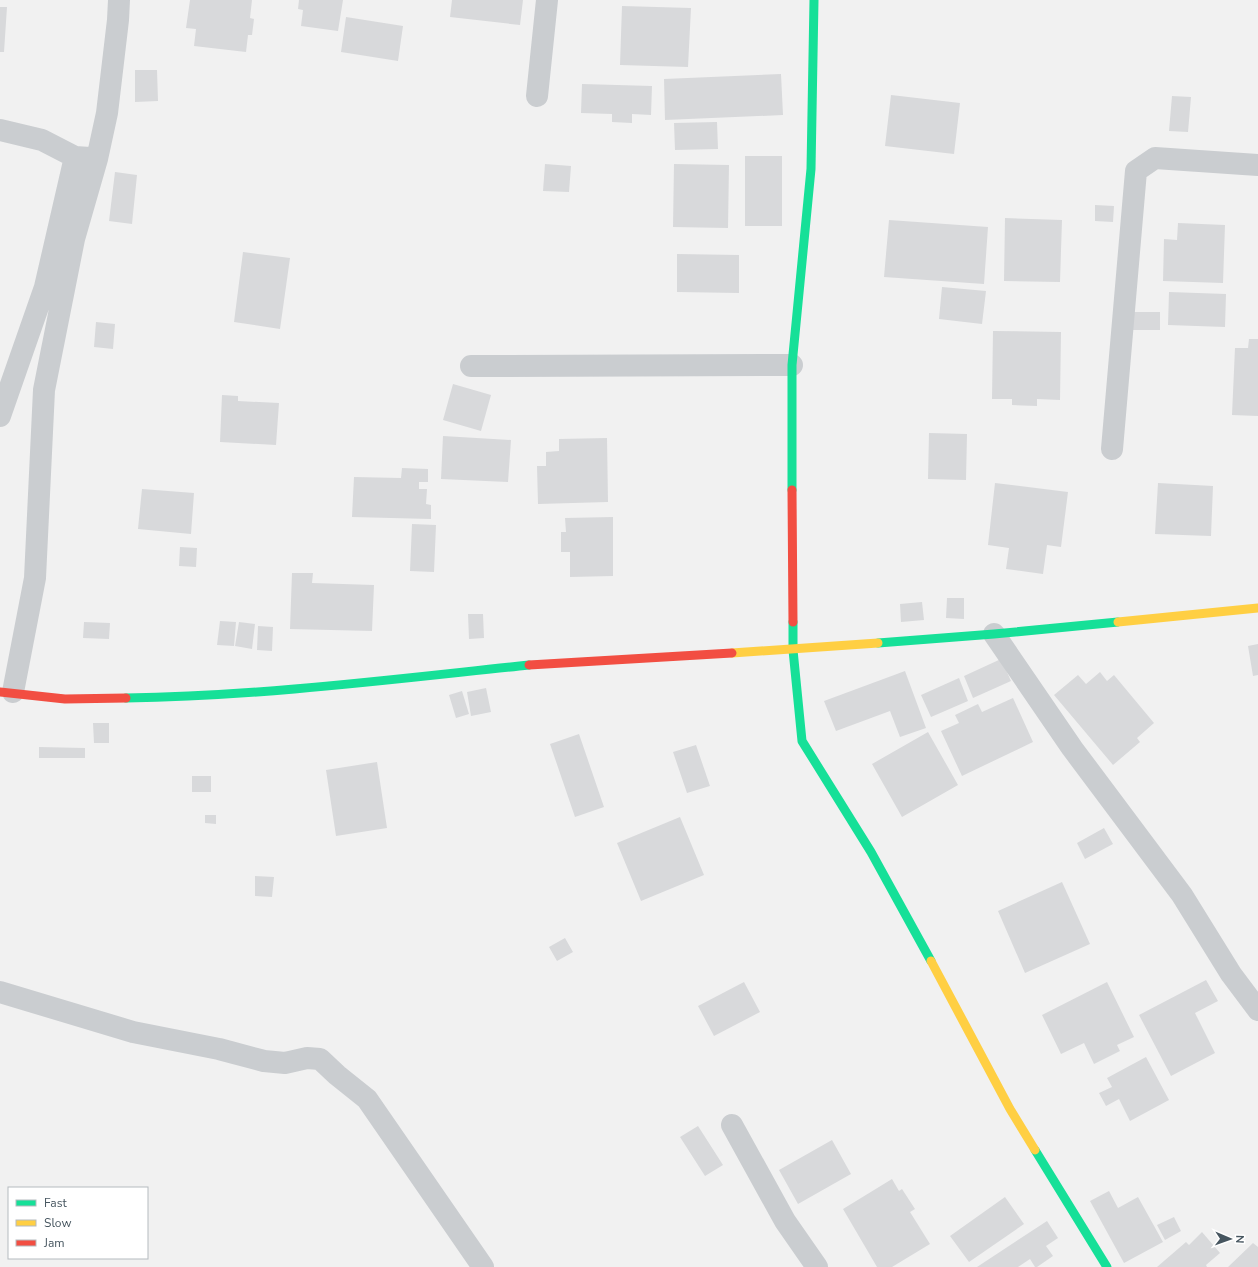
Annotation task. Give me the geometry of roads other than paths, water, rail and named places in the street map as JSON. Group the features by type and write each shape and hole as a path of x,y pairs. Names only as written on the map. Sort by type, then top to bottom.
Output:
{"street":[{"path":"119,0 107,113 98,159 74,239 44,390 35,578 7,692 65,699 184,697 311,688 539,664 792,650 994,634 1258,608"},
{"path":"537,96 547,0"},
{"path":"814,0 811,169 792,365 792,650 802,741 875,859 1010,1109 1107,1267"},
{"path":"0,130 42,140 75,157 98,159"},
{"path":"0,416 45,287 75,157"},
{"path":"1112,449 1136,171 1156,158 1258,165"},
{"path":"471,366 792,365"},
{"path":"994,634 1072,748 1182,895 1231,974 1258,1010"},
{"path":"0,992 133,1032 219,1049 264,1061 285,1063 307,1058 320,1059 366,1099 483,1267"},
{"path":"732,1125 785,1221 817,1267"}]}
